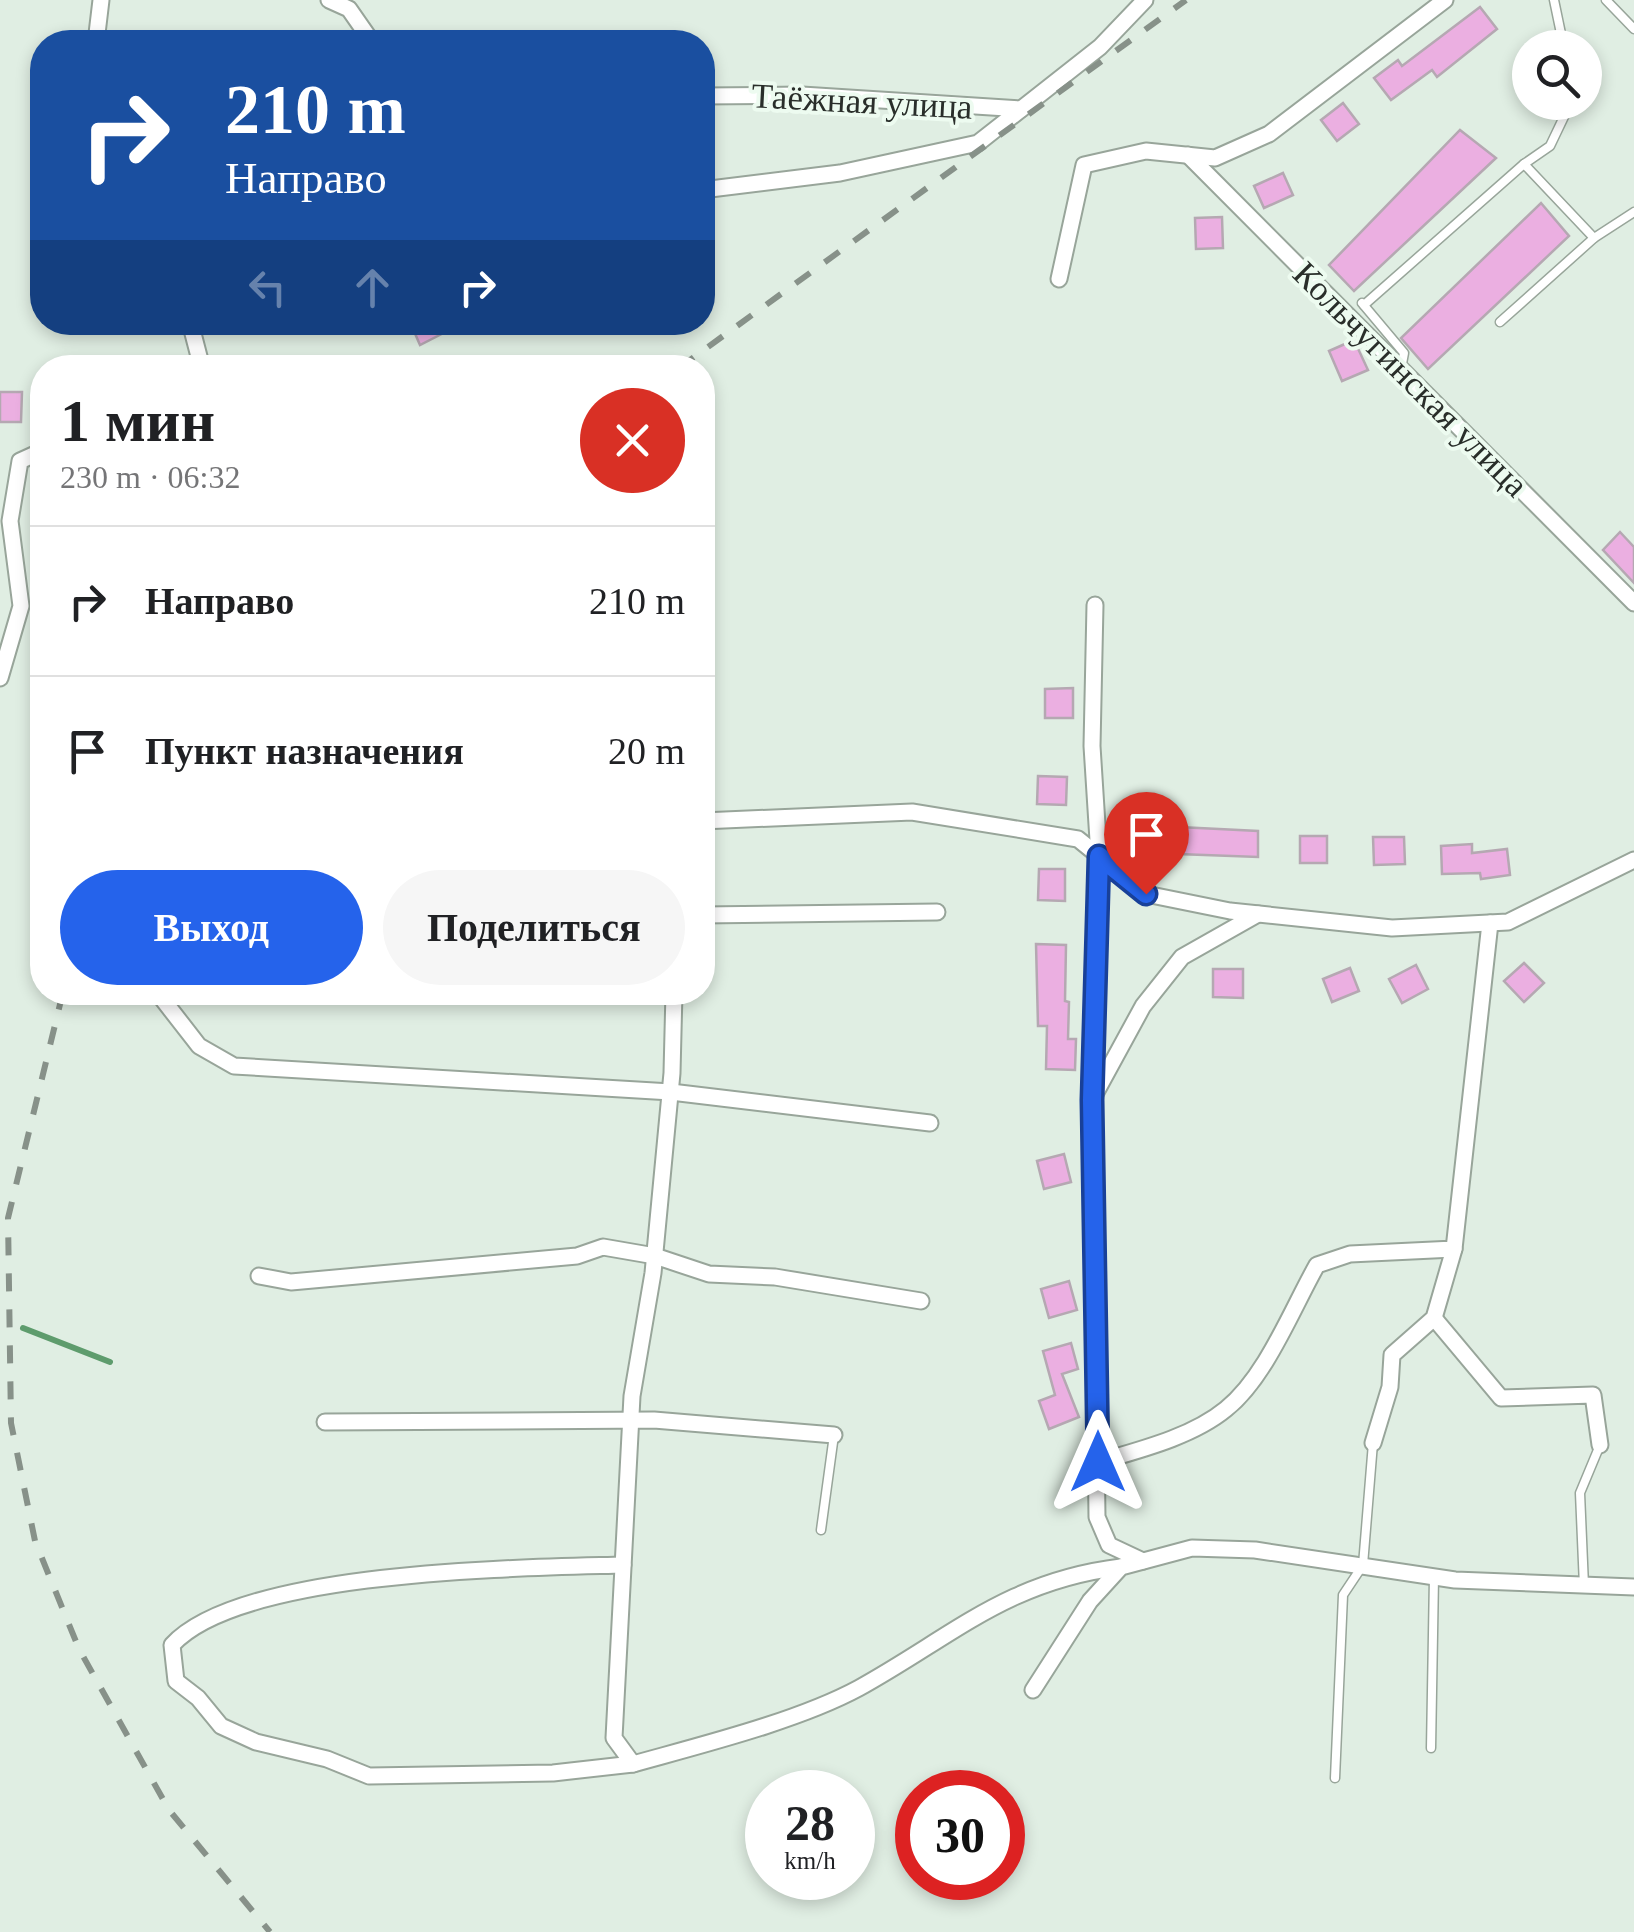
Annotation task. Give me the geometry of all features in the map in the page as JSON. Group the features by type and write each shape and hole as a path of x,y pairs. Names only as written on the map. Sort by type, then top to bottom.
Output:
{"street":[{"path":"98,30 102,0"},
{"path":"329,0 349,9 364,30"},
{"path":"715,188 840,173 978,144 1100,47 1146,0"},
{"path":"1059,279 1084,164 1146,150 1215,158 1269,134 1446,0"},
{"name":"Таёжная улица","path":"715,96 802,95 1021,109"},
{"name":"Кольчугинская улица","path":"1188,155 1634,602"},
{"path":"0,678 21,606 10,521 20,461 30,456"},
{"path":"1095,605 1092,746 1099,856 1092,1100 1097,1517 1110,1546 1143,1561"},
{"path":"715,820 912,812 1078,838 1146,894 1258,914 1392,928 1508,922 1634,860"},
{"path":"715,915 937,912"},
{"path":"1092,1100 1144,1006 1182,957 1258,914"},
{"path":"1372,1443 1390,1386 1392,1354 1434,1318 1454,1248 1490,923"},
{"path":"167,1005 198,1046 234,1066 670,1092 930,1123"},
{"path":"633,1764 614,1738 630,1421 655,1256 673,1005"},
{"path":"259,1276 291,1282 577,1256 603,1246 655,1256 709,1274 775,1278 921,1300"},
{"path":"1098,1462 1158,1444 1226,1410 1282,1333 1317,1265 1350,1254 1454,1248"},
{"path":"1434,1318 1502,1398 1594,1395 1600,1445"},
{"path":"325,1422 451,1418 630,1421 834,1435"},
{"path":"623,1565 452,1570 292,1592 190,1626 172,1645 176,1682 198,1698 221,1726 256,1742 326,1759 369,1776 553,1773 633,1764 721,1740 856,1689 1010,1595 1192,1548 1255,1550 1434,1577 1634,1587"},
{"path":"1032,1690 1090,1602 1122,1567"}],"lane":[{"path":"1554,0 1560,30"},
{"path":"1606,0 1634,29"},
{"path":"1401,369 1404,354 1363,304 1524,164 1550,146 1562,120"},
{"path":"1524,164 1594,238"},
{"path":"1500,322 1594,238 1634,212"},
{"path":"821,1530 834,1435"},
{"path":"1335,1778 1343,1595 1363,1565 1372,1443"},
{"path":"1584,1586 1580,1494 1600,1445"},
{"path":"1431,1748 1434,1577"}],"building":[{"path":"1480,7 1497,29 1437,77 1432,70 1391,100 1374,78 1398,60 1402,66"},
{"path":"1343,103 1359,124 1337,141 1321,120"},
{"path":"1460,130 1496,158 1354,291 1329,265"},
{"path":"1283,173 1293,195 1264,208 1254,186"},
{"path":"1541,203 1569,236 1428,369 1401,338"},
{"path":"1222,217 1223,248 1196,249 1195,218"},
{"path":"416,335 440,335 420,345"},
{"path":"1354,340 1368,370 1342,381 1329,351"},
{"path":"0,392 22,392 21,422 0,422"},
{"path":"1620,532 1634,547 1634,583 1603,550"},
{"path":"1073,688 1073,718 1045,718 1045,689"},
{"path":"1038,776 1067,777 1066,805 1037,804"},
{"path":"1179,827 1258,831 1258,857 1178,854"},
{"path":"1300,836 1327,836 1327,863 1300,863"},
{"path":"1373,837 1404,837 1405,864 1374,865"},
{"path":"1472,844 1472,853 1507,849 1510,875 1481,879 1480,873 1442,874 1441,846"},
{"path":"1039,869 1065,869 1065,901 1038,900"},
{"path":"1036,944 1066,945 1065,1001 1069,1002 1068,1039 1076,1039 1075,1070 1046,1069 1047,1026 1038,1026"},
{"path":"1524,963 1544,983 1524,1002 1504,981"},
{"path":"1416,965 1428,989 1402,1003 1389,979"},
{"path":"1350,968 1359,991 1332,1002 1323,979"},
{"path":"1213,969 1243,969 1243,998 1213,997"},
{"path":"1064,1154 1071,1182 1044,1189 1037,1161"},
{"path":"1069,1281 1077,1310 1049,1318 1041,1289"},
{"path":"1071,1343 1078,1369 1062,1374 1079,1417 1049,1429 1039,1401 1055,1395 1043,1351"}],"waterway":[{"path":"23,1328 110,1362"}],"railway":[{"path":"697,355 1186,0"},
{"path":"60,1005 8,1218 11,1423 35,1541 79,1649 169,1810 270,1932"}],"route":[{"path":"1098,1462 1092,1100 1099,856 1146,894"}]}
